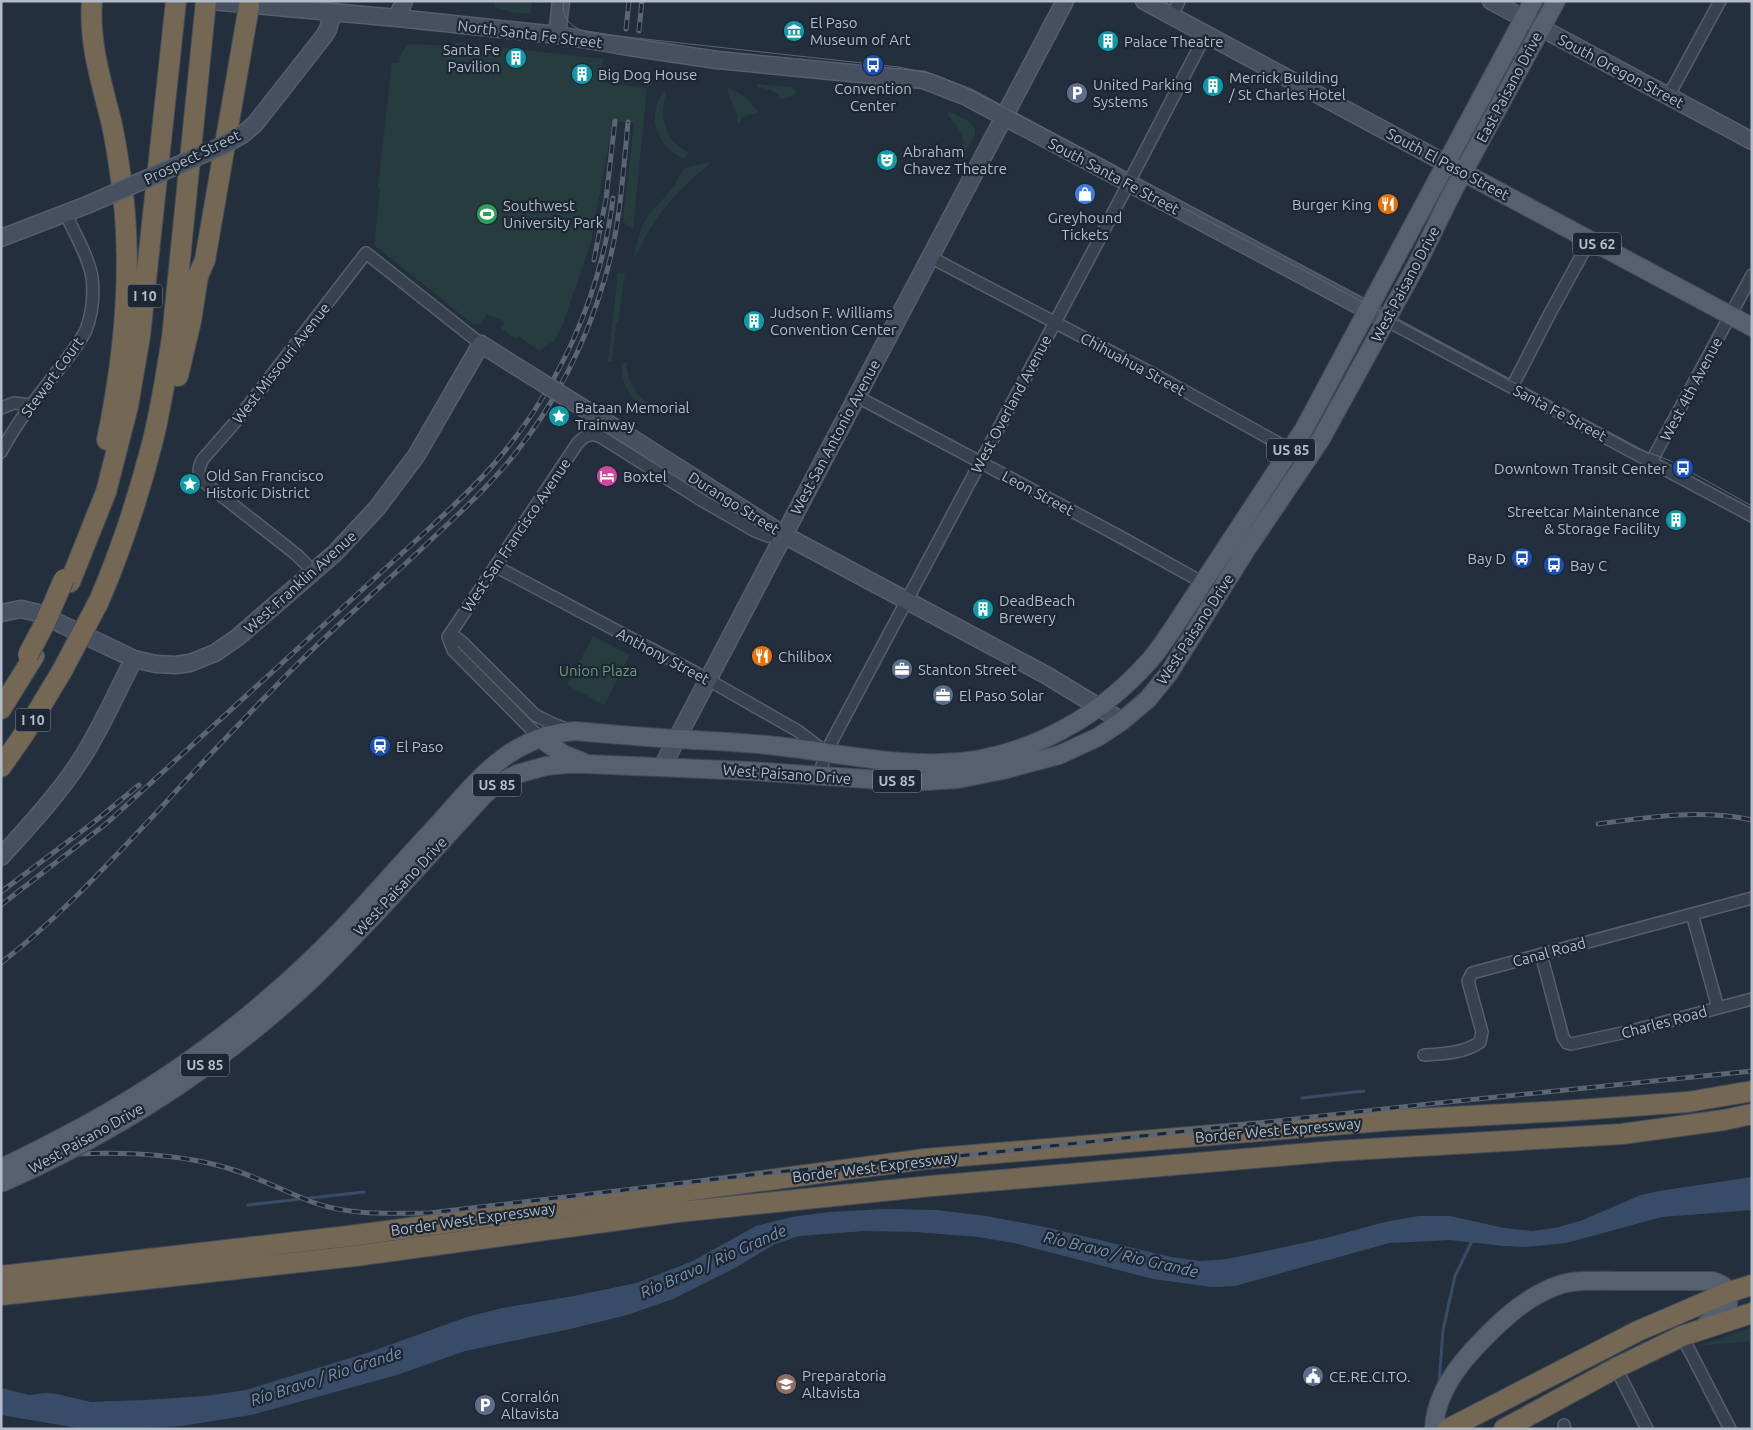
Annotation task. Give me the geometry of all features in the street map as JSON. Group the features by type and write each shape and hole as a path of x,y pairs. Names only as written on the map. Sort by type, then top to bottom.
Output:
{"highway":[{"path":"67,581 108,437 118,382 126,277 124,196 114,133 94,47 92,1"},
{"name":"I 10","path":"1,708 55,616 67,581 106,492 128,406 142,317 176,1"},
{"name":"I 10","path":"1,767 24,734 62,671 99,601 133,514 153,443 172,338 206,1"},
{"path":"153,443 168,413 189,329 198,276 205,260 246,4"},
{"name":"Border West Expressway","path":"1,1276 349,1236 925,1159 1393,1120 1688,1102 1752,1091"},
{"name":"Border West Expressway","path":"1,1295 355,1256 678,1212 882,1191 1335,1151 1622,1134 1724,1120 1752,1114"},
{"path":"1445,1428 1638,1331 1729,1292 1752,1285"},
{"path":"1504,1429 1616,1368 1682,1336 1752,1313"}],"main road":[{"name":"East Paisano Drive","path":"1446,164 1534,1"},
{"name":"East Paisano Drive","path":"1463,172 1556,1"},
{"name":"South El Paso Street","path":"1446,164 1752,327"},
{"name":"West Paisano Drive","path":"1,1183 29,1171 129,1117 228,1049 310,981 491,766 519,746 562,732 575,731 777,746 884,760 943,764 981,759 1042,741 1077,722 1100,706 1127,684 1151,659 1291,450 1446,164"},
{"name":"West Paisano Drive","path":"1,1168 105,1115 198,1055 292,978 348,924 376,903 485,794 496,785 516,774 546,766 586,764 910,782 958,780 1059,755 1098,737 1122,721 1148,699 1169,673 1219,591 1334,419 1417,264 1463,172"},
{"path":"540,738 563,754 586,764"},
{"path":"1445,1428 1439,1400 1450,1379 1465,1358 1517,1308 1535,1295 1560,1284 1586,1281 1712,1281 1724,1285 1729,1292 1728,1305 1702,1328"}],"street":[{"name":"North Santa Fe Street","path":"211,1 557,35 717,60 849,73"},
{"path":"397,18 404,1"},
{"path":"557,35 561,1"},
{"name":"West San Antonio Avenue","path":"662,767 1065,1"},
{"name":"South El Paso Street","path":"1144,1 1175,8 1206,34 1446,164"},
{"name":"South Oregon Street","path":"1491,1 1752,141"},
{"path":"1668,97 1720,1"},
{"name":"Prospect Street","path":"1,238 87,206 224,145 242,135 254,124 324,36 328,30 332,12"},
{"name":"West Overland Avenue","path":"819,776 826,752 1055,323 1206,34"},
{"name":"South Santa Fe Street","path":"849,73 922,80 967,97 1368,311"},
{"name":"Stewart Court","path":"1,452 9,436 77,346 86,330 92,306 92,277 87,258 66,214"},
{"path":"1512,387 1590,240"},
{"name":"Durango Street","path":"366,253 481,344 784,535 1046,675 1122,721"},
{"name":"West Missouri Avenue","path":"314,572 297,555 204,482 199,473 199,466 238,420 366,253"},
{"name":"Chihuahua Street","path":"930,256 1308,459"},
{"name":"West 4th Avenue","path":"1652,462 1752,275"},
{"name":"Santa Fe Street","path":"1368,311 1752,516"},
{"name":"West Franklin Avenue","path":"1,614 20,609 38,613 134,659 156,664 176,665 190,663 215,653 238,637 314,572 358,530 396,485 421,449 481,344"},
{"name":"Leon Street","path":"856,396 1219,591"},
{"path":"1,408 14,403 31,405"},
{"name":"West San Francisco Avenue","path":"448,637 577,444 587,435 592,434 600,437 703,501 765,536 784,535"},
{"name":"Anthony Street","path":"495,566 708,680 798,731 826,752"},
{"path":"540,738 453,650 448,637 454,636 462,642 535,715 553,724 575,731"},
{"path":"1,856 38,816 80,761 134,659"},
{"name":"Canal Road","path":"1424,1055 1455,1051 1480,1042 1482,1032 1468,981 1472,973 1752,898"},
{"path":"1692,914 1718,1008"},
{"name":"Charles Road","path":"1541,954 1563,1037 1567,1043 1576,1044 1752,999"},
{"path":"1682,1336 1730,1429"},
{"path":"1616,1368 1647,1429"}],"green space":[{"path":"495,1 546,1 545,3 532,2 530,14 499,9 495,7"},
{"name":"Southwest University Park","path":"455,42 603,59 601,82 647,88 633,229 623,221 634,123 613,121 591,242 563,324 555,340 539,351 519,336 516,339 501,328 505,322 486,314 481,325 473,324 374,245 380,187 378,187 392,63 399,63 402,52 411,44 453,46"},
{"path":"757,84 792,87 796,92 794,96 782,99 771,90 757,87"},
{"path":"728,87 744,96 758,113 744,116 738,124 738,118 729,96"},
{"path":"664,91 666,93 663,111 666,127 674,142 688,152 685,159 667,147 657,130 655,111"},
{"path":"949,111 968,121 975,129 975,135 965,154 962,144 965,143 957,126 947,114"},
{"path":"710,162 667,205 650,229 636,256 634,256 643,224 672,189 684,168"},
{"path":"618,272 625,273 618,321 616,322 612,362 608,362"},
{"path":"622,363 627,363 628,376 636,392 650,405 647,410 635,401 627,390 623,378"},
{"name":"Union Plaza","path":"593,636 630,655 604,705 567,685"},
{"path":"1752,1327 1752,1341 1698,1346"}],"water":[{"name":"Río Bravo / Rio Grande","path":"1752,1177 1752,1210 1662,1217 1566,1243 1525,1247 1450,1240 1389,1243 1235,1286 1212,1287 1153,1279 1014,1243 978,1237 916,1232 865,1231 799,1236 775,1244 735,1268 673,1299 627,1315 465,1351 397,1375 251,1415 181,1426 121,1429 78,1428 1,1415 1,1388 29,1395 57,1394 91,1402 205,1396 246,1390 370,1352 467,1317 502,1308 636,1283 693,1261 756,1226 792,1217 829,1212 884,1209 936,1210 986,1216 1045,1227 1171,1257 1201,1261 1227,1259 1261,1252 1326,1238 1385,1222 1419,1216 1450,1216 1504,1228 1533,1231 1555,1228 1580,1221 1641,1195"}],"waterway":[{"path":"1302,1098 1364,1091"},
{"path":"248,1205 364,1192"},
{"path":"1439,1384 1443,1330 1455,1276 1472,1241"}],"tram line":[{"path":"564,1 564,13 570,23 590,33 898,67 933,74 963,86 1112,164 1143,187 1636,448 1671,461 1752,506"}],"railway":[{"path":"626,29 629,1"},
{"path":"639,31 642,1"},
{"path":"594,260 606,199 615,121"},
{"path":"1,963 43,928 82,891 295,666 476,498 505,466 529,435 568,371 589,325 605,278 618,220 628,122"},
{"path":"1,905 107,823 434,524 493,465 537,406 573,340 587,306 598,271 607,235 613,198"},
{"path":"1,892 94,822 139,785"},
{"path":"1598,824 1675,815 1714,815 1752,820"},
{"path":"1,1160 56,1155 113,1153 171,1157 235,1170 312,1202 341,1210 370,1213 429,1213 776,1172 979,1154 1438,1103 1752,1071"}],"place":[{"name":"El Paso Museum of Art","path":"794,31"},
{"name":"Palace Theatre","path":"1108,41"},
{"name":"Santa Fe Pavilion","path":"516,58"},
{"name":"Convention Center","path":"873,65"},
{"name":"Big Dog House","path":"582,74"},
{"name":"Merrick Building / St Charles Hotel","path":"1213,86"},
{"name":"United Parking Systems","path":"1077,93"},
{"name":"Abraham Chavez Theatre","path":"887,160"},
{"name":"Greyhound Tickets","path":"1085,194"},
{"name":"Burger King","path":"1388,204"},
{"name":"Southwest University Park","path":"487,214"},
{"name":"Judson F. Williams Convention Center","path":"754,321"},
{"name":"Bataan Memorial Trainway","path":"559,416"},
{"name":"Downtown Transit Center","path":"1683,468"},
{"name":"Boxtel","path":"607,476"},
{"name":"Old San Francisco Historic District","path":"190,484"},
{"name":"Streetcar Maintenance & Storage Facility","path":"1676,520"},
{"name":"Bay D","path":"1522,558"},
{"name":"Bay C","path":"1554,565"},
{"name":"DeadBeach Brewery","path":"983,609"},
{"name":"Chilibox","path":"762,656"},
{"name":"Stanton Street","path":"902,669"},
{"name":"El Paso Solar","path":"943,695"},
{"name":"El Paso","path":"380,746"},
{"name":"CE.RE.CI.TO.","path":"1313,1376"},
{"name":"Preparatoria Altavista","path":"786,1384"},
{"name":"Corralón Altavista","path":"485,1405"}]}
